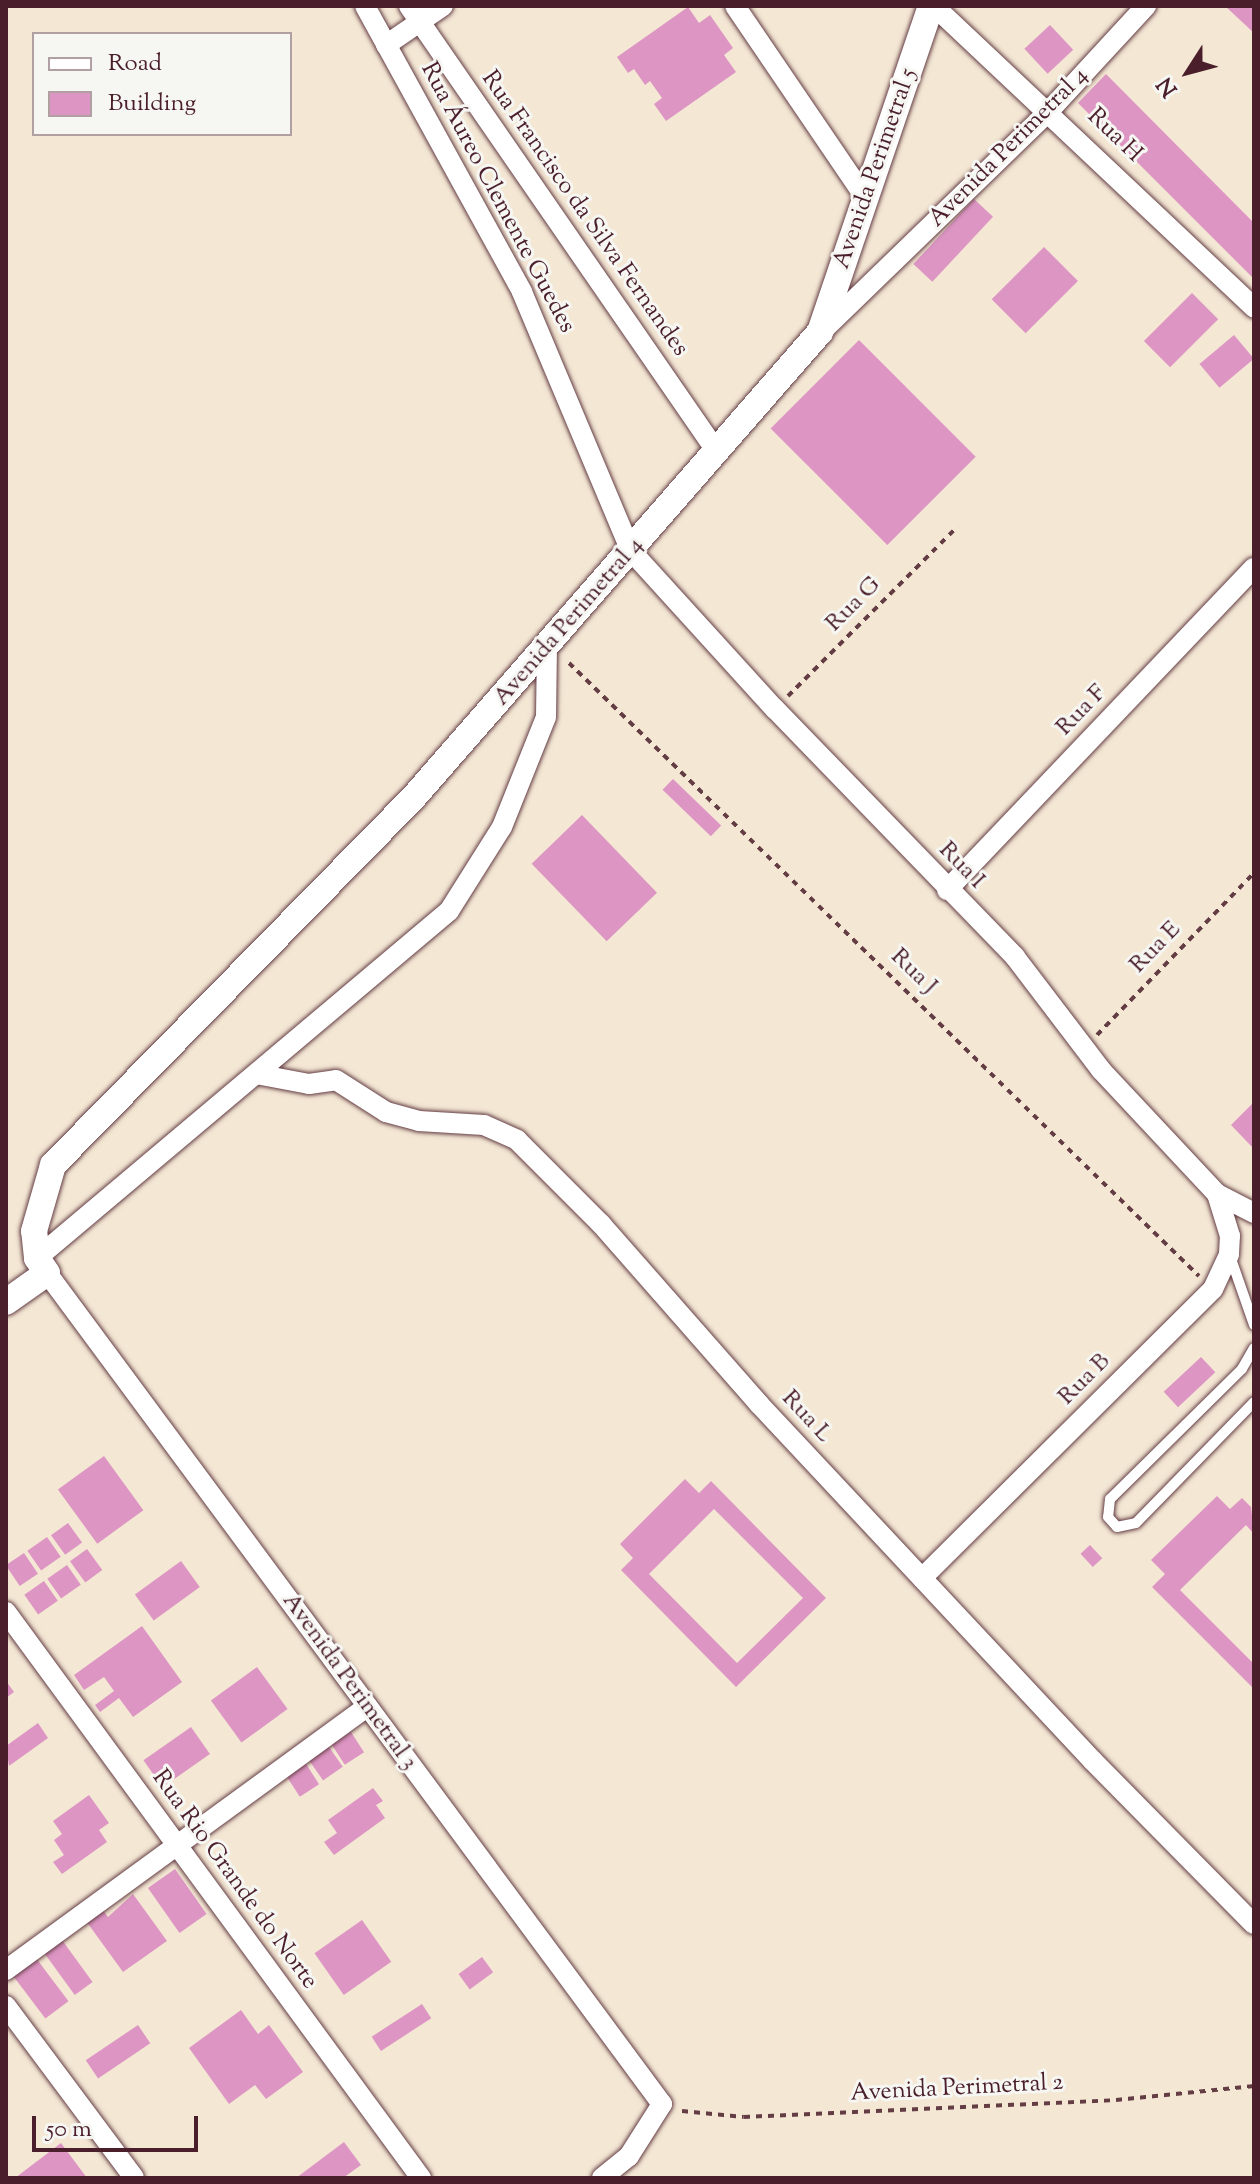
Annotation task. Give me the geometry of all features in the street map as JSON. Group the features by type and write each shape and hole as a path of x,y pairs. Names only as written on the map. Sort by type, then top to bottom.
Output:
{"street":[{"name":"Rua Áureo Clemente Guedes","path":"365,6 522,292 631,551"},
{"path":"386,45 414,14 443,6"},
{"path":"735,6 866,199"},
{"name":"Avenida Perimetral 5","path":"820,332 932,6"},
{"name":"Rua H","path":"932,6 1050,110 1254,308"},
{"name":"Avenida Perimetral 4","path":"42,1266 35,1216 53,1165 413,798 820,332 1050,110 1146,6"},
{"name":"Rua Francisco da Silva Fernandes","path":"414,14 717,452"},
{"name":"Rua I","path":"631,551 775,709 1038,981 1084,1049 1217,1194 1254,1213"},
{"name":"Rua F","path":"947,890 1254,568"},
{"path":"6,1302 256,1074 449,911 502,827 546,717 547,642"},
{"name":"Rua L","path":"256,1074 309,1084 336,1080 386,1112 419,1121 484,1125 517,1140 601,1224 922,1578 1254,1924"},
{"path":"1217,1194 1230,1236 1229,1254"},
{"name":"Rua B","path":"922,1578 1213,1289 1229,1254"},
{"path":"6,1281 42,1266"},
{"name":"Avenida Perimetral 3","path":"42,1266 662,2104"},
{"name":"Rua Rio Grande do Norte","path":"6,1612 421,2178"},
{"path":"6,1970 367,1707"},
{"path":"6,2006 134,2178"},
{"path":"602,2178 629,2156 662,2104"}],"lane":[{"path":"1229,1254 1254,1325"},
{"path":"1254,1348 1242,1369 1110,1499 1108,1517 1117,1527 1136,1523 1254,1402"}],"path":[{"name":"Rua G","path":"775,709 958,526"},
{"name":"Rua J","path":"547,642 1213,1289"},
{"name":"Rua E","path":"1084,1049 1254,873"},
{"name":"Avenida Perimetral 2","path":"662,2104 744,2117 1116,2100 1254,2086"}],"building":[{"path":"1225,6 1254,6 1254,33"},
{"path":"688,7 699,23 710,15 733,48 724,55 736,72 666,121 654,104 662,98 650,81 645,85 634,69 628,73 617,57"},
{"path":"1050,25 1073,50 1048,74 1024,49"},
{"path":"1106,74 1254,223 1254,279 1078,103"},
{"path":"974,199 993,217 932,282 913,264"},
{"path":"1044,247 1078,281 1026,333 992,299"},
{"path":"1192,293 1218,319 1170,367 1144,341"},
{"path":"1234,335 1254,359 1219,388 1200,364"},
{"path":"859,340 976,457 887,545 771,428"},
{"path":"673,779 721,826 711,836 663,790"},
{"path":"582,815 657,893 607,941 532,864"},
{"path":"1254,1102 1254,1149 1231,1125"},
{"path":"1201,1357 1215,1372 1178,1407 1164,1392"},
{"path":"104,1456 143,1510 97,1544 58,1490"},
{"path":"685,1479 699,1493 711,1481 826,1598 736,1687 621,1570 633,1558 620,1544","holes":["714,1509 803,1598 737,1663 649,1574"]},
{"path":"1217,1496 1230,1509 1242,1498 1251,1507 1254,1534 1246,1525 1180,1590 1254,1664 1254,1689 1152,1587 1165,1574 1151,1560"},
{"path":"68,1523 82,1542 65,1555 51,1535"},
{"path":"47,1537 61,1557 41,1570 27,1551"},
{"path":"1090,1545 1102,1558 1093,1567 1080,1554"},
{"path":"87,1549 102,1570 85,1582 70,1561"},
{"path":"24,1553 38,1574 20,1586 6,1565"},
{"path":"181,1561 200,1587 154,1620 135,1595"},
{"path":"67,1565 81,1585 61,1598 47,1579"},
{"path":"44,1581 58,1601 38,1614 24,1595"},
{"path":"142,1626 182,1682 133,1717 119,1698 100,1712 95,1705 114,1691 104,1677 84,1690 74,1675"},
{"path":"257,1667 288,1709 241,1743 211,1701"},
{"path":"6,1681 14,1692 6,1698"},
{"path":"38,1723 48,1738 9,1766 6,1746"},
{"path":"191,1727 210,1754 162,1787 143,1760"},
{"path":"351,1732 364,1752 345,1765 332,1745"},
{"path":"329,1747 343,1767 323,1780 309,1761"},
{"path":"306,1764 319,1784 300,1797 287,1777"},
{"path":"373,1788 383,1801 376,1805 385,1818 334,1855 324,1842 337,1833 328,1820"},
{"path":"89,1795 109,1823 99,1830 107,1842 62,1874 53,1862 64,1855 54,1840 62,1834 53,1821"},
{"path":"175,1869 207,1914 180,1933 148,1888"},
{"path":"133,1894 167,1941 123,1972 86,1921 102,1909 108,1917"},
{"path":"362,1920 391,1962 344,1995 314,1953"},
{"path":"62,1940 93,1982 75,1995 44,1953"},
{"path":"482,1957 493,1972 470,1989 459,1974"},
{"path":"36,1958 68,2001 45,2019 13,1975"},
{"path":"422,2004 431,2018 381,2051 372,2037"},
{"path":"241,2010 258,2034 269,2025 303,2072 266,2099 255,2085 229,2104 189,2048"},
{"path":"138,2025 150,2043 98,2078 86,2060"},
{"path":"344,2142 361,2165 343,2178 296,2178"},
{"path":"61,2143 87,2178 15,2178"}]}
